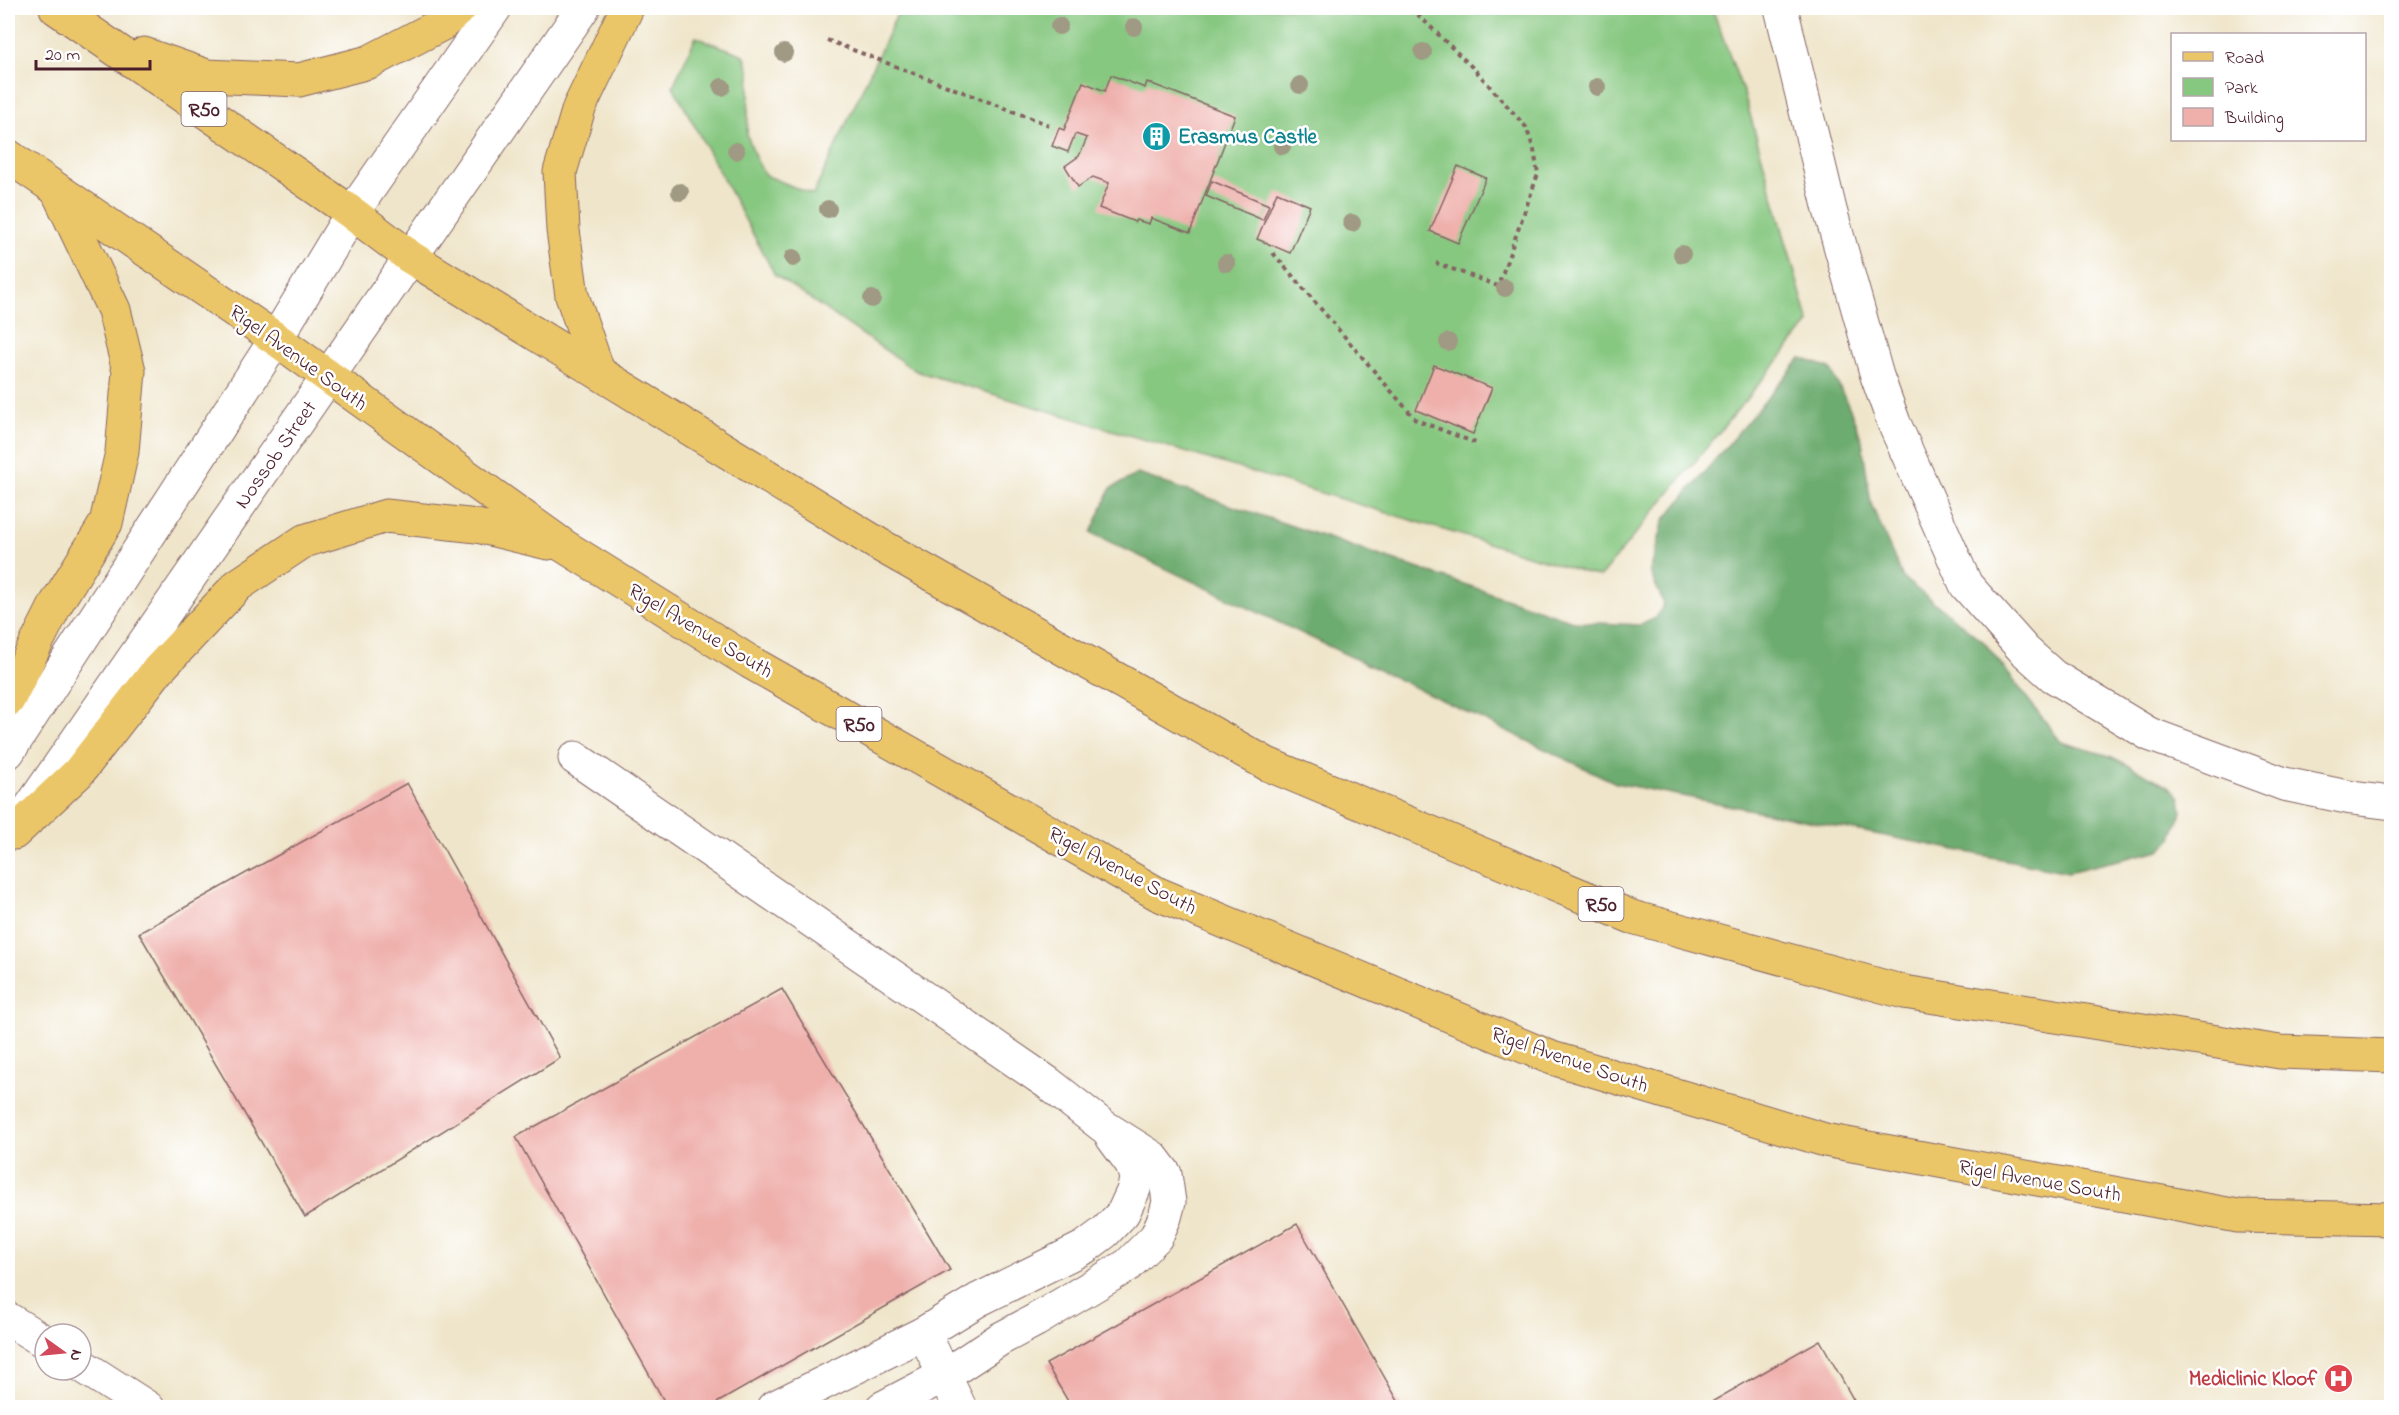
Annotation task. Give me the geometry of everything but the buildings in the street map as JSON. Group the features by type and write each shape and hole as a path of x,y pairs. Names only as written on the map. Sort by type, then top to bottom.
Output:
{"main road":[{"name":"R50","path":"56,8 352,213 410,257 878,544 1268,764 1632,917 1904,992 2280,1052 2391,1056"},
{"path":"106,41 207,76 299,81 369,62 442,24 460,8"},
{"path":"598,371 572,296 563,230 560,172 579,108 627,8"},
{"name":"Rigel Avenue South","path":"8,156 276,339 564,546 750,662 1158,894 1552,1058 1825,1140 2238,1216 2391,1218"},
{"path":"8,700 56,604 106,524 122,452 129,372 122,341 114,310 56,188"},
{"path":"11,837 78,772 157,671 238,585 304,541 386,516 477,526 564,546"}],"street":[{"path":"8,752 276,339 352,213 495,8"},
{"name":"Nossob Street","path":"11,837 583,8"},
{"path":"1781,8 1830,210 1877,376 1898,433 1966,585 2024,650 2053,676 2149,734 2284,784 2352,798 2391,803"},
{"path":"575,758 1048,1083 1103,1126 1152,1157 1166,1174 1169,1202 1166,1217 1156,1237 1128,1265 1000,1339 945,1375 882,1407"},
{"path":"773,1407 924,1333 978,1300 1084,1247 1105,1232 1123,1213 1134,1189 1136,1178 1132,1164 1103,1126"},
{"path":"8,1318 33,1334"},
{"path":"924,1333 960,1407"},
{"path":"93,1373 148,1407"}],"path":[{"path":"1411,8 1476,71 1526,127 1534,150 1538,174 1498,286 1436,263"},
{"path":"827,40 1049,125"},
{"path":"1273,253 1416,420 1478,444"}],"green space":[{"path":"900,8 1712,8 1745,97 1809,323 1600,577 916,371 775,275 673,86 696,37 744,55 750,73 747,135 756,159 765,175 813,195"},
{"path":"1801,358 1830,368 1851,411 1862,441 1871,504 1903,578 1984,642 2061,742 2110,756 2169,786 2180,797 2182,812 2171,840 2160,850 2068,872 1616,783 1091,533 1111,488 1138,474 1576,622 1640,625 1656,618 1664,604 1650,572 1664,520"}],"place":[{"name":"Erasmus Castle","path":"1157,136"},
{"name":"Mediclinic Kloof","path":"2338,1378"}]}
